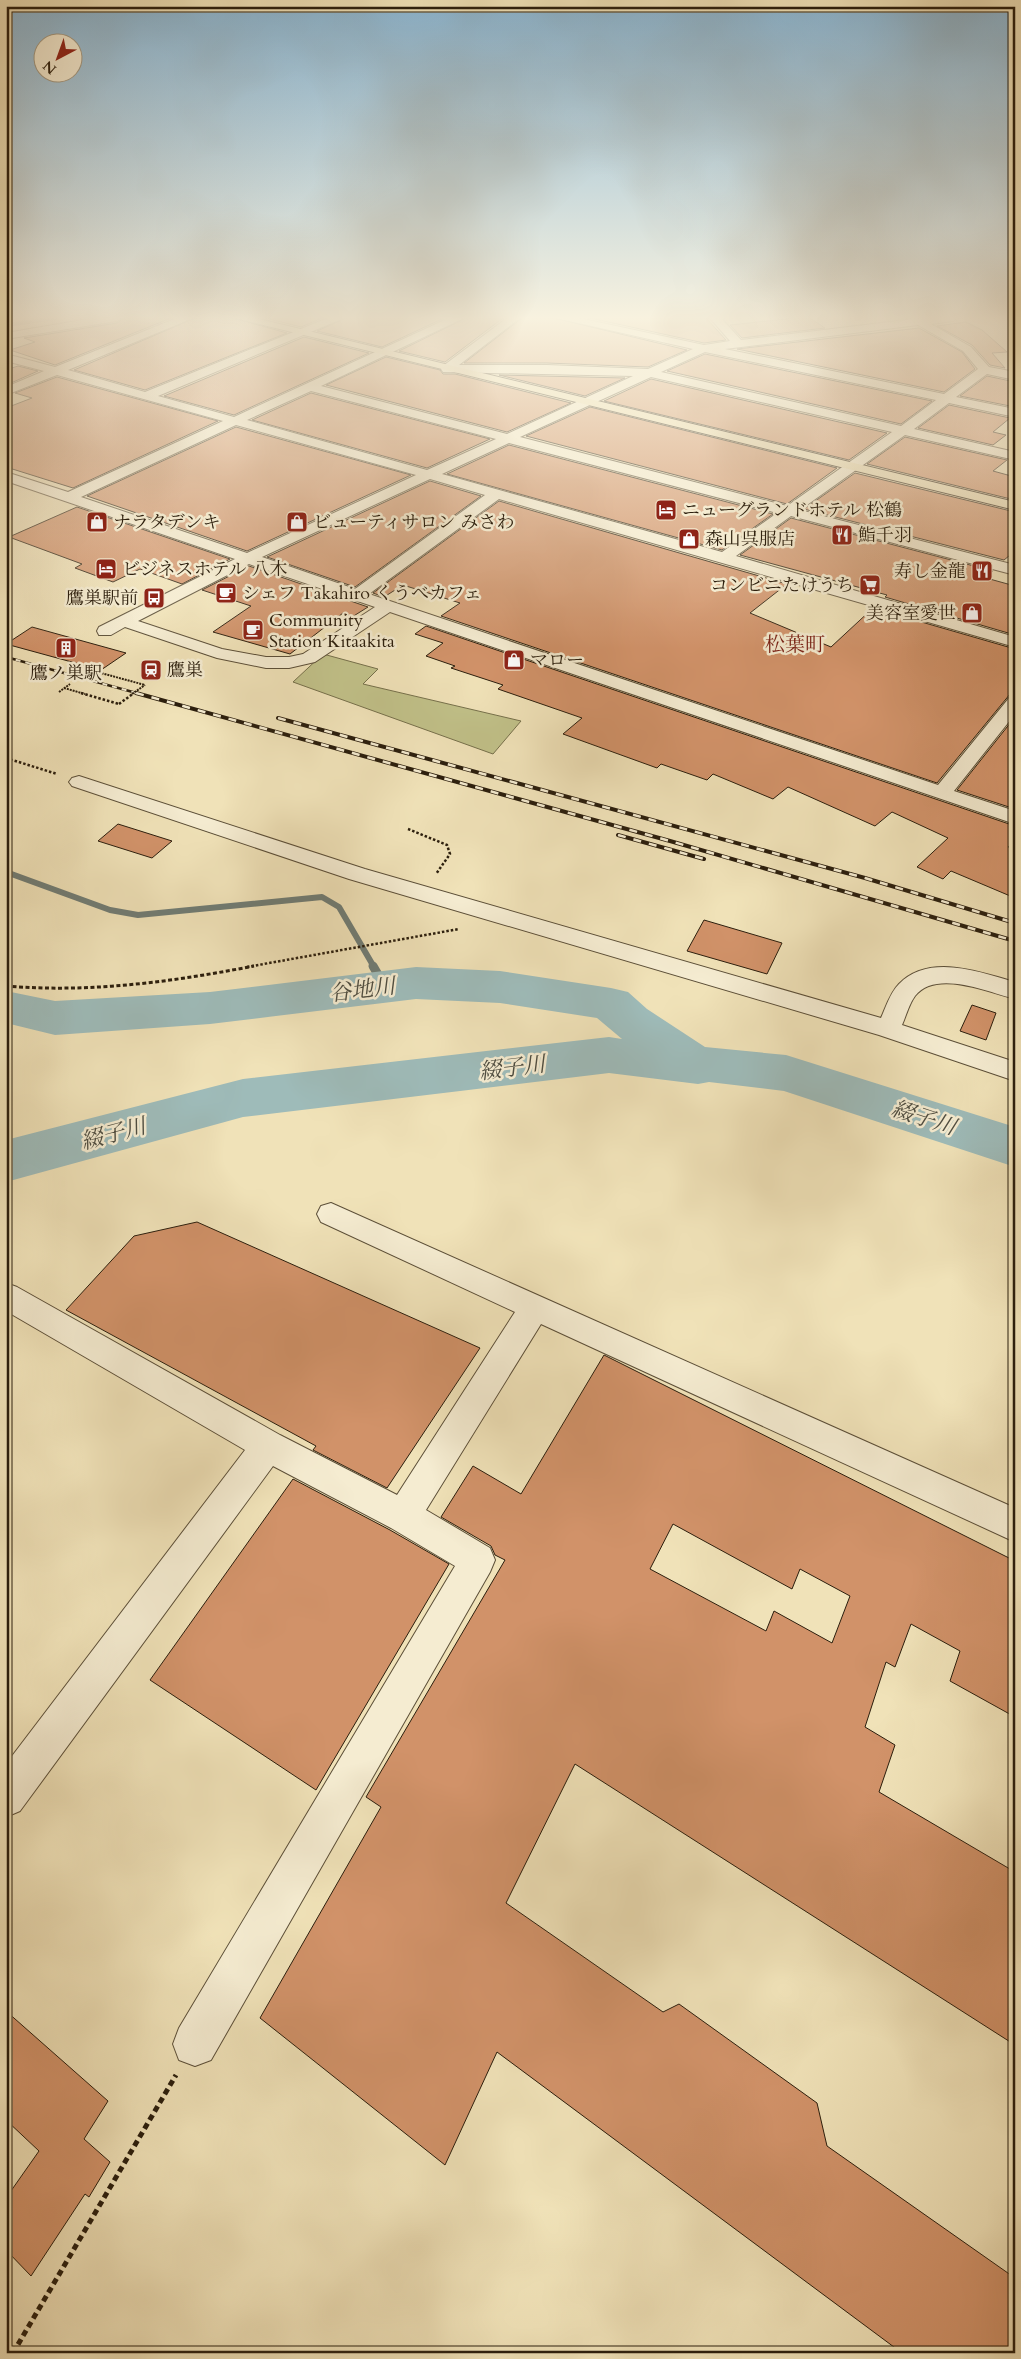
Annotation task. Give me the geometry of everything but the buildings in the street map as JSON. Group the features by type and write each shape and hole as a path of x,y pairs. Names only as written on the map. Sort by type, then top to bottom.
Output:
{"main road":[{"path":"692,428 1015,506"}],"street":[{"path":"69,498 220,428"},
{"path":"256,428 432,474 1015,642"},
{"path":"474,428 1015,570"},
{"path":"105,631 250,557 528,428"},
{"path":"895,428 1015,456"},
{"path":"724,557 907,428"},
{"path":"6,476 250,557 356,596 1015,818"},
{"path":"356,596 497,493"},
{"path":"124,621 208,650 277,664 296,663 309,658 387,606"},
{"path":"942,793 1015,702"},
{"path":"79,782 228,833 423,893 888,1029 1015,1072"},
{"path":"888,1029 907,990 921,979 955,975 975,978 1015,991"},
{"path":"330,1214 1015,1525"},
{"path":"6,1296 268,1446 403,1516 478,1560 194,2044"},
{"path":"403,1516 535,1307"},
{"path":"6,1797 268,1446"}],"path":[{"path":"83,675 96,666"},
{"path":"64,688 120,704 145,685 90,670"},
{"path":"59,692 70,684"},
{"path":"6,758 79,782"},
{"path":"408,829 447,845 450,854 423,893"},
{"path":"6,986 67,988 179,981 393,939 467,928"},
{"path":"13,2353 194,2044"}],"green space":[{"path":"323,654 378,669 363,684 521,721 493,754 293,682"}],"waterway":[{"path":"6,872 110,910 138,915 322,897 339,907 374,967"},
{"path":"373,966 384,985"},
{"name":"谷地川","path":"6,1007 55,1018 210,1008 416,983 500,987 611,1004 630,1021 689,1060"},
{"name":"綴子川","path":"6,1161 243,1098 609,1055 698,1066 709,1064 786,1073 1015,1147"}],"railway":[{"path":"6,657 140,694"},
{"path":"136,693 670,841 1015,941"},
{"path":"278,718 865,878 1015,923"},
{"path":"618,835 704,859"}],"place":[{"name":"ニューグランドホテル 松鶴","path":"666,510"},
{"name":"ナラタデンキ","path":"97,522"},
{"name":"ビューティサロン みさわ","path":"297,522"},
{"name":"鮨千羽","path":"842,535"},
{"name":"森山呉服店","path":"689,539"},
{"name":"ビジネスホテル 八木","path":"106,569"},
{"name":"寿し金龍","path":"982,571"},
{"name":"コンビニたけうち","path":"870,585"},
{"name":"シェフ Takahiro くうべカフェ","path":"226,593"},
{"name":"鷹巣駅前","path":"154,598"},
{"name":"美容室愛世","path":"972,613"},
{"name":"Community Station Kitaakita","path":"253,630"},
{"name":"鷹ノ巣駅","path":"66,648"},
{"name":"マロー","path":"514,660"},
{"name":"鷹巣","path":"151,670"}],"district":[{"name":"松葉町","path":"795,644"}]}
